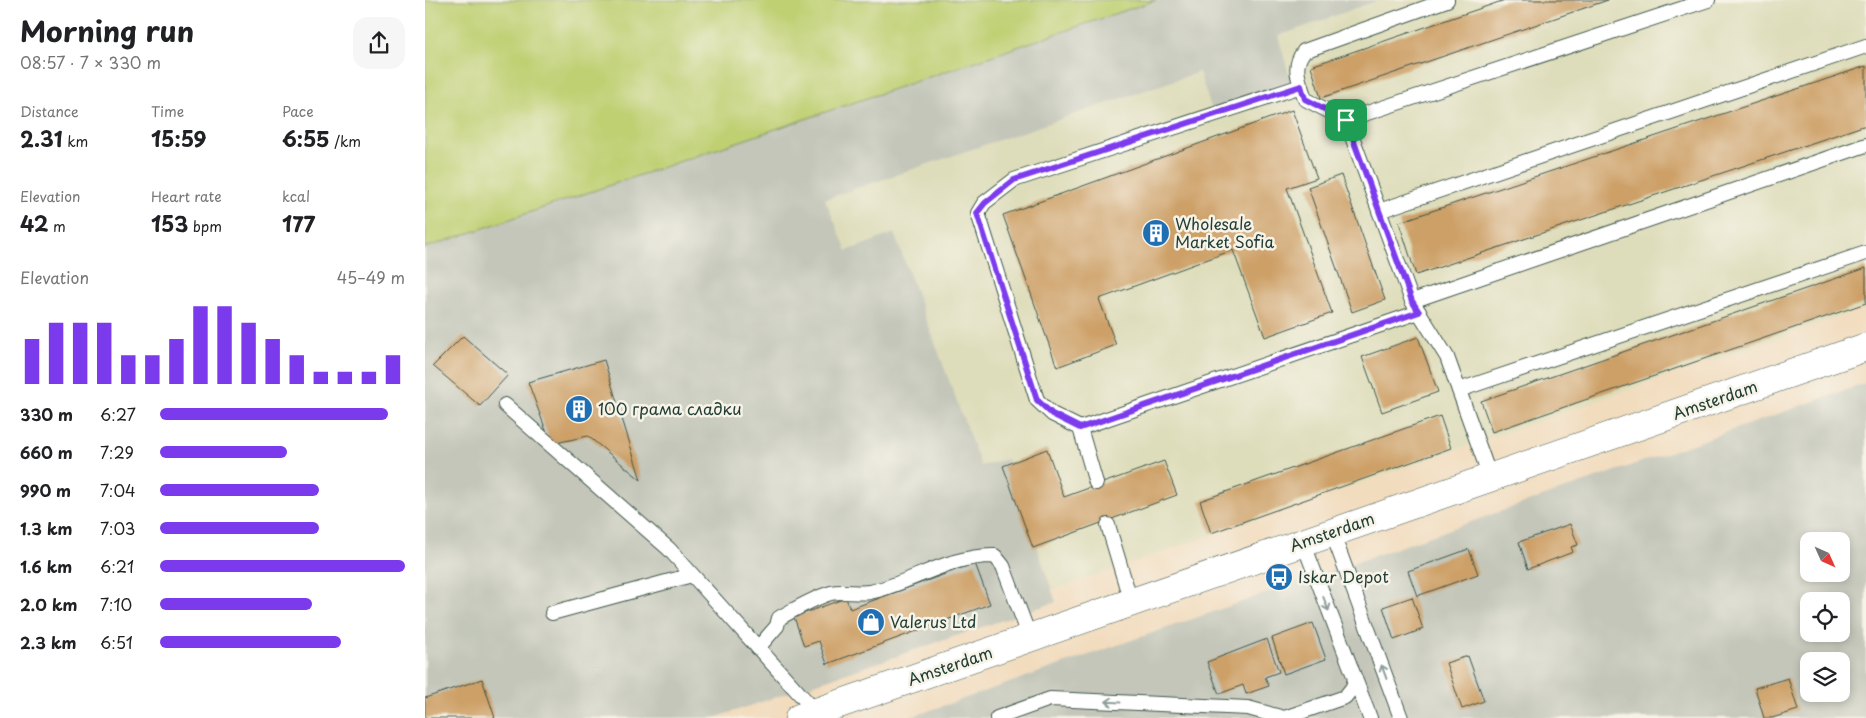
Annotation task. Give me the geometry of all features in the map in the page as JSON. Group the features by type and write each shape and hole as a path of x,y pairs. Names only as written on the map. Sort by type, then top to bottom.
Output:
{"street":[{"name":"Amsterdam","path":"808,715 1866,347"}],"lane":[{"path":"1447,0 1304,51 1298,59 1297,70 1305,99 1346,120 1415,306 1447,357 1490,477"},
{"path":"1346,120 1708,0"},
{"path":"1379,211 1866,46"},
{"path":"1301,86 1014,180 985,203 977,213 1037,400 1052,414 1080,428 1415,306 1866,146"},
{"path":"1459,390 1866,252"},
{"path":"505,405 669,549 758,648 808,715"},
{"path":"1080,428 1096,483"},
{"path":"1108,525 1131,602"},
{"path":"1332,532 1401,718"},
{"path":"1303,542 1370,718"},
{"path":"758,648 777,626 779,618 833,592 869,592 940,567 982,556 995,556 1003,566 1030,638"},
{"path":"551,613 692,575"},
{"path":"997,718 1050,699 1248,708 1284,718 1301,715 1345,697 1353,688 1355,678"}],"shaded area":[{"path":"425,0 1379,0 1278,36 1292,85 1212,110 1199,72 825,199 847,251 894,233 981,466 1007,459 1056,602 714,718 425,718"},
{"path":"1379,0 1866,0 1866,307 1053,590 1007,459 981,466 894,233 847,251 825,199 1199,72 1292,84 1277,36"},
{"path":"1866,383 1866,718 908,718 1371,557"}],"green space":[{"path":"425,0 1156,0 425,248"}],"building":[{"path":"1505,0 1608,0 1321,98 1311,66"},
{"path":"1866,66 1866,125 1416,275 1399,222"},
{"name":"Wholesale Market Sofia","path":"1292,110 1317,178 1287,188 1332,313 1265,337 1233,250 1099,299 1116,345 1057,367 1003,215"},
{"path":"1341,175 1385,300 1352,312 1308,187"},
{"path":"1866,268 1866,303 1492,432 1481,401"},
{"path":"463,336 508,375 480,406 433,366"},
{"path":"1418,337 1438,392 1382,412 1362,357"},
{"name":"100 грама сладки","path":"604,360 641,480 588,436 551,444 528,382"},
{"path":"1440,416 1451,448 1211,533 1200,501"},
{"path":"1047,449 1064,497 1164,461 1177,495 1033,548 1003,466"},
{"path":"1570,524 1578,545 1571,547 1573,552 1528,569 1519,542"},
{"path":"1469,549 1478,574 1417,596 1408,571"},
{"path":"975,563 990,604 827,664 819,641 804,646 794,617 846,598 850,609"},
{"path":"1412,597 1423,629 1394,640 1383,607"},
{"path":"1313,623 1326,659 1284,674 1272,638"},
{"path":"1267,639 1279,672 1265,677 1269,686 1246,694 1243,685 1219,694 1207,662"},
{"path":"1468,656 1484,701 1462,709 1446,663"},
{"path":"1788,678 1798,710 1772,718 1764,718 1755,688"},
{"path":"482,679 495,718 425,718 425,698"}],"place":[{"name":"Wholesale Market Sofia","path":"1156,233"},
{"name":"100 грама сладки","path":"579,409"},
{"name":"Iskar Depot","path":"1279,577"},
{"name":"Valerus Ltd","path":"871,622"}],"route":[{"path":"1301,86 1305,99 1346,120 1412,301 1419,312 1080,428 1052,414 1037,400 977,213 985,203 1014,180 1301,86"}]}
